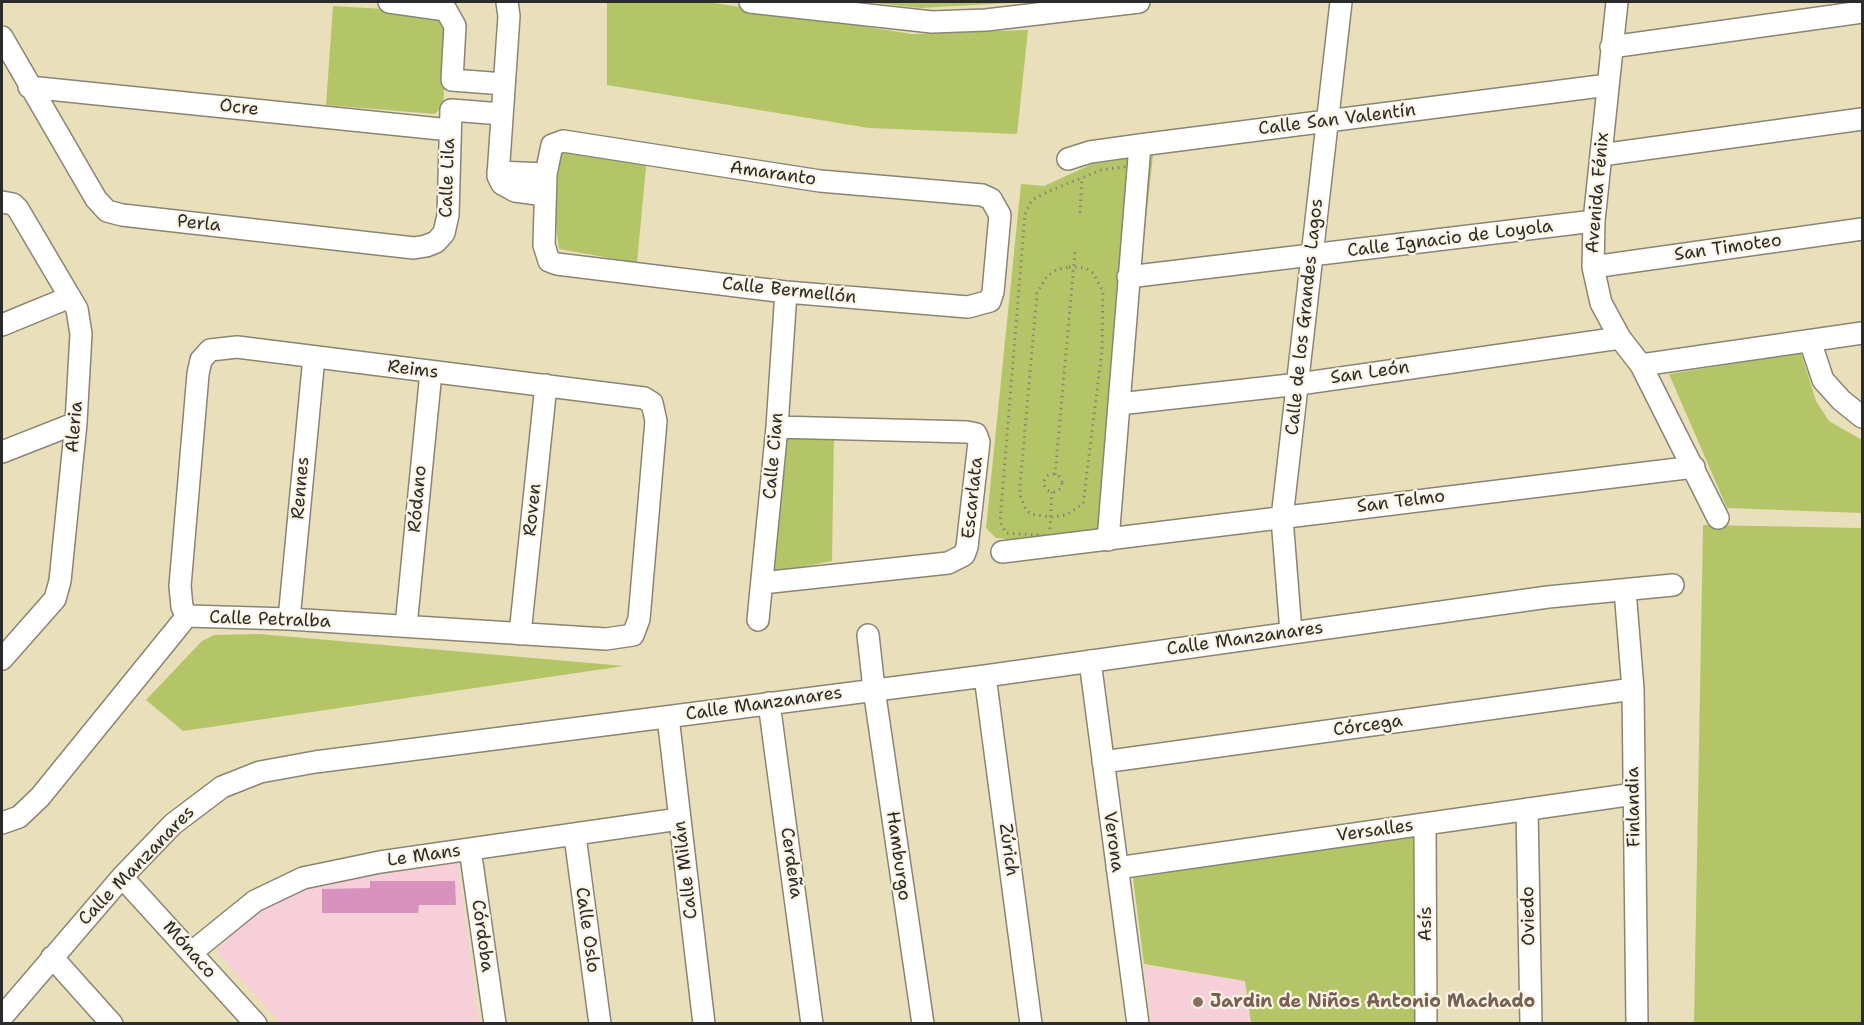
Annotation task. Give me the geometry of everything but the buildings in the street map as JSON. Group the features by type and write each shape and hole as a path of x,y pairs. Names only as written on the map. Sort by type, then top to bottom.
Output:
{"street":[{"path":"389,2 425,5 446,10 455,26 452,80 504,84"},
{"path":"750,2 932,22 986,20 1139,2"},
{"name":"Calle de los Grandes Lagos","path":"1291,632 1282,518 1341,2"},
{"name":"Avenida Fénix","path":"1617,2 1594,221 1593,267 1600,303 1620,338 1641,365 1718,518"},
{"path":"512,6 498,172 546,185"},
{"path":"1611,47 1863,12"},
{"path":"2,37 29,87"},
{"name":"Calle San Valentín","path":"1068,159 1090,152 1140,145 1608,85"},
{"name":"Ocre","path":"29,87 450,120 502,114"},
{"name":"Perla","path":"29,87 96,200 107,211 122,215 414,248 436,242"},
{"path":"1601,155 1863,119"},
{"name":"Calle Lila","path":"436,242 444,233 448,215 450,120"},
{"name":"Calle Bermellón","path":"556,142 550,150 546,185 545,253 549,261 557,264 786,292 968,307 990,301 993,292 1000,215 991,199"},
{"name":"Amaranto","path":"556,142 570,142 820,181 970,194 991,199"},
{"path":"1108,540 1140,145"},
{"name":"Aleria","path":"2,202 13,204 18,209 70,297 80,320 76,423 60,581 55,599 2,659"},
{"name":"Calle Ignacio de Loyola","path":"1128,277 1594,221"},
{"name":"San Timoteo","path":"1593,267 1863,229"},
{"name":"Calle Cian","path":"758,620 777,427 786,292"},
{"path":"2,325 70,297"},
{"path":"1641,365 1863,333"},
{"name":"San León","path":"1119,404 1299,384 1620,338"},
{"path":"1810,341 1823,380 1841,400 1863,417"},
{"name":"Reims","path":"188,616 182,607 180,586 201,360 210,350 228,347 546,385 644,398 652,403 656,411 639,619 633,635"},
{"name":"Rennes","path":"289,620 314,357"},
{"name":"Ródano","path":"406,626 430,372"},
{"name":"Roven","path":"520,634 546,385"},
{"path":"2,452 76,423"},
{"name":"Escarlata","path":"762,583 948,563 964,555 967,547 979,442 975,434 967,432 777,427"},
{"name":"San Telmo","path":"1002,552 1694,467"},
{"name":"Calle Manzanares","path":"2,1017 122,877 173,824 196,804 222,787 260,772 315,762 985,676 1548,597 1673,585"},
{"name":"Finlandia","path":"1625,590 1634,689 1637,1023"},
{"name":"Calle Petralba","path":"2,823 19,817 40,797 188,616 406,626 606,639 633,635"},
{"name":"Hamburgo","path":"868,635 923,1023"},
{"name":"Verona","path":"1090,661 1138,1023"},
{"name":"Zúrich","path":"985,676 1031,1023"},
{"name":"Córcega","path":"1103,762 1634,689"},
{"name":"Cerdeña","path":"769,703 812,1023"},
{"name":"Calle Milán","path":"668,717 704,1023"},
{"name":"Versalles","path":"1117,868 1634,794"},
{"name":"Oviedo","path":"1527,809 1531,1023"},
{"name":"Le Mans","path":"192,952 255,901 303,878 380,862 575,836 679,819"},
{"name":"Asís","path":"1425,824 1426,1023"},
{"name":"Calle Oslo","path":"575,836 600,1023"},
{"name":"Córdoba","path":"470,849 495,1023"},
{"name":"Mónaco","path":"122,877 256,1023"},
{"path":"52,957 112,1023"}],"path":[{"path":"1131,166 1103,519 1098,529 1090,532 1050,536 1006,532 1000,522 1025,214 1032,200 1082,177 1101,170 1131,166"},
{"path":"1080,213 1082,177"},
{"path":"1054,475 1075,252"},
{"path":"1074,267 1093,273 1103,291 1102,351 1083,504 1066,515 1050,517 1031,514 1023,505 1020,495 1037,293 1047,276 1056,270 1074,267"},
{"path":"1054,475 1061,479 1062,485 1057,491 1052,492 1046,489 1044,482 1049,476 1054,475"},
{"path":"1050,536 1052,492"}],"shaded area":[{"path":"458,863 479,1023 281,1023 216,951 244,923 268,906 326,882"},
{"name":"Jardin de Niños Antonio Machado","path":"1144,966 1244,981 1251,1023 1152,1023"}],"green space":[{"path":"607,2 708,2 912,34 1028,30 1017,134 869,128 607,85"},
{"path":"867,2 1028,2 920,8"},
{"path":"333,6 433,12 448,26 443,106 435,114 326,105"},
{"path":"565,144 647,156 637,263 559,249 552,196 553,156"},
{"path":"1153,155 1142,257 1122,277 1117,518 1096,536 1047,543 996,538 986,528 1021,184 1044,186 1092,164"},
{"path":"1801,353 1816,401 1829,421 1862,440 1862,513 1727,508 1669,374"},
{"path":"782,431 834,433 832,561 768,574"},
{"path":"1703,525 1862,528 1862,1023 1694,1024"},
{"path":"259,634 624,666 183,731 146,700 202,641 214,635"},
{"path":"1410,835 1414,840 1416,1023 1251,1023 1245,981 1144,964 1133,878"}],"place":[{"name":"Jardin de Niños Antonio Machado","path":"1198,1002"}]}
